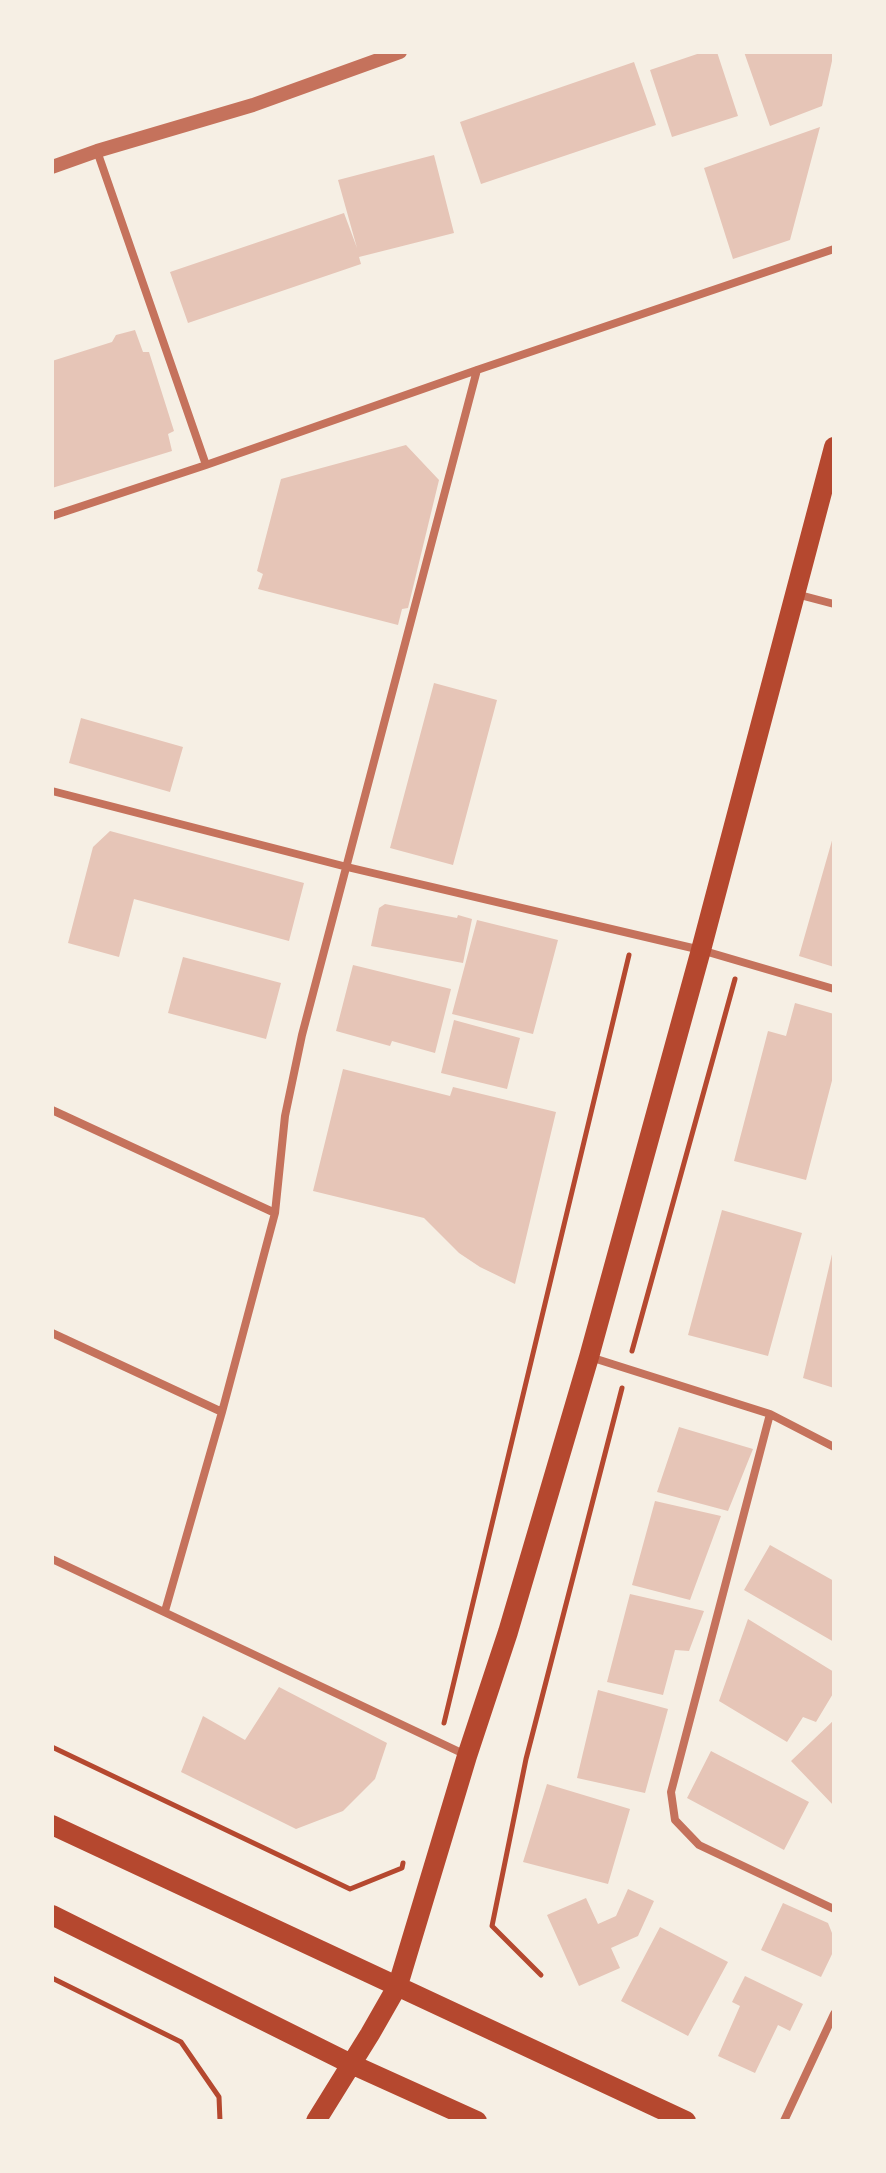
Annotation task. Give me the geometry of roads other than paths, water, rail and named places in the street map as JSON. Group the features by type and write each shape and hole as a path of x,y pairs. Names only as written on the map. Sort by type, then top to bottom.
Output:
{"main road":[{"path":"316,2121 398,1985 508,1632 589,1357 701,950 834,447"},
{"path":"52,1825 686,2121"},
{"path":"52,1915 351,2064 477,2121"}],"street":[{"path":"52,167 253,105 400,52"},
{"path":"97,151 206,465"},
{"path":"52,516 834,249"},
{"path":"165,1611 275,1213 285,1116 296,1062 477,370"},
{"path":"795,594 834,604"},
{"path":"52,791 347,867 701,950 834,989"},
{"path":"52,1110 275,1213"},
{"path":"52,1333 222,1412"},
{"path":"589,1357 770,1414 834,1447"},
{"path":"770,1414 671,1792 675,1820 699,1845 834,1909"},
{"path":"52,1559 467,1756"},
{"path":"784,2121 834,2014"}]}
